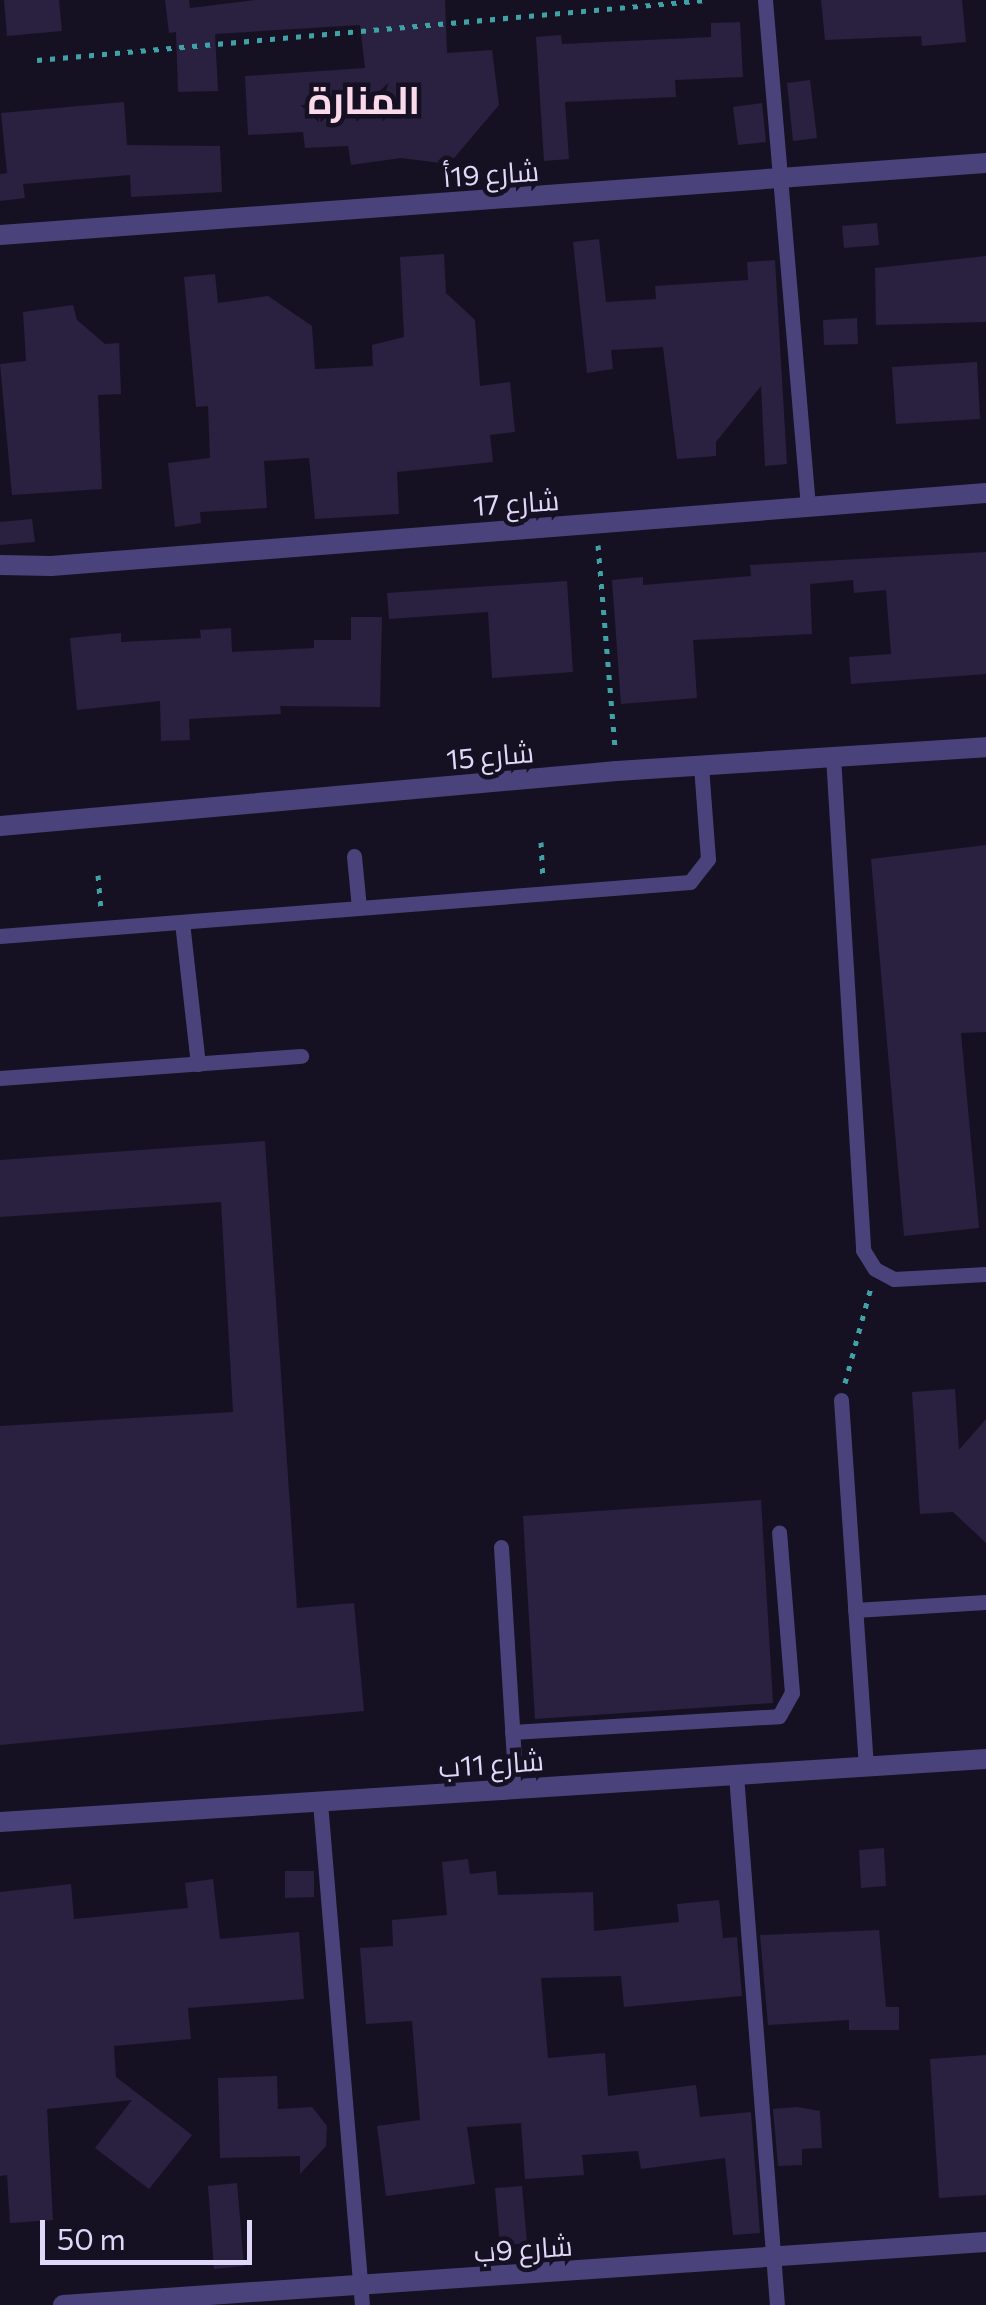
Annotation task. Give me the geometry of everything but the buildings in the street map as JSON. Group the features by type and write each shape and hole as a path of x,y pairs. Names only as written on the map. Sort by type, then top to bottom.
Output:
{"street":[{"name":"شارع 19أ","path":"0,235 986,162"},
{"name":"شارع 17","path":"0,565 51,566 986,493"},
{"name":"شارع 17","path":"0,580 51,566"},
{"name":"شارع 15","path":"0,826 617,771 986,747"},
{"name":"شارع 11ب","path":"0,1822 986,1760"},
{"name":"شارع 9ب","path":"63,2305 361,2296 774,2257 986,2242"}],"lane":[{"path":"765,0 808,507"},
{"path":"832,756 861,1237 876,1269 904,1280 986,1274"},
{"path":"0,936 690,882 706,867 701,765"},
{"path":"354,856 359,908"},
{"path":"182,922 198,1064"},
{"path":"0,1078 301,1056"},
{"path":"840,1400 866,1767"},
{"path":"512,1732 779,1716 792,1693 779,1533"},
{"path":"501,1547 516,1790"},
{"path":"855,1610 986,1602"},
{"path":"736,1775 778,2305"},
{"path":"320,1802 361,2296"}],"path":[{"path":"37,60 706,0"},
{"path":"596,524 617,771"},
{"path":"541,842 544,894"},
{"path":"98,876 103,928"},
{"path":"840,1400 876,1269"}],"district":[{"name":"المنارة","path":"364,99"}]}
